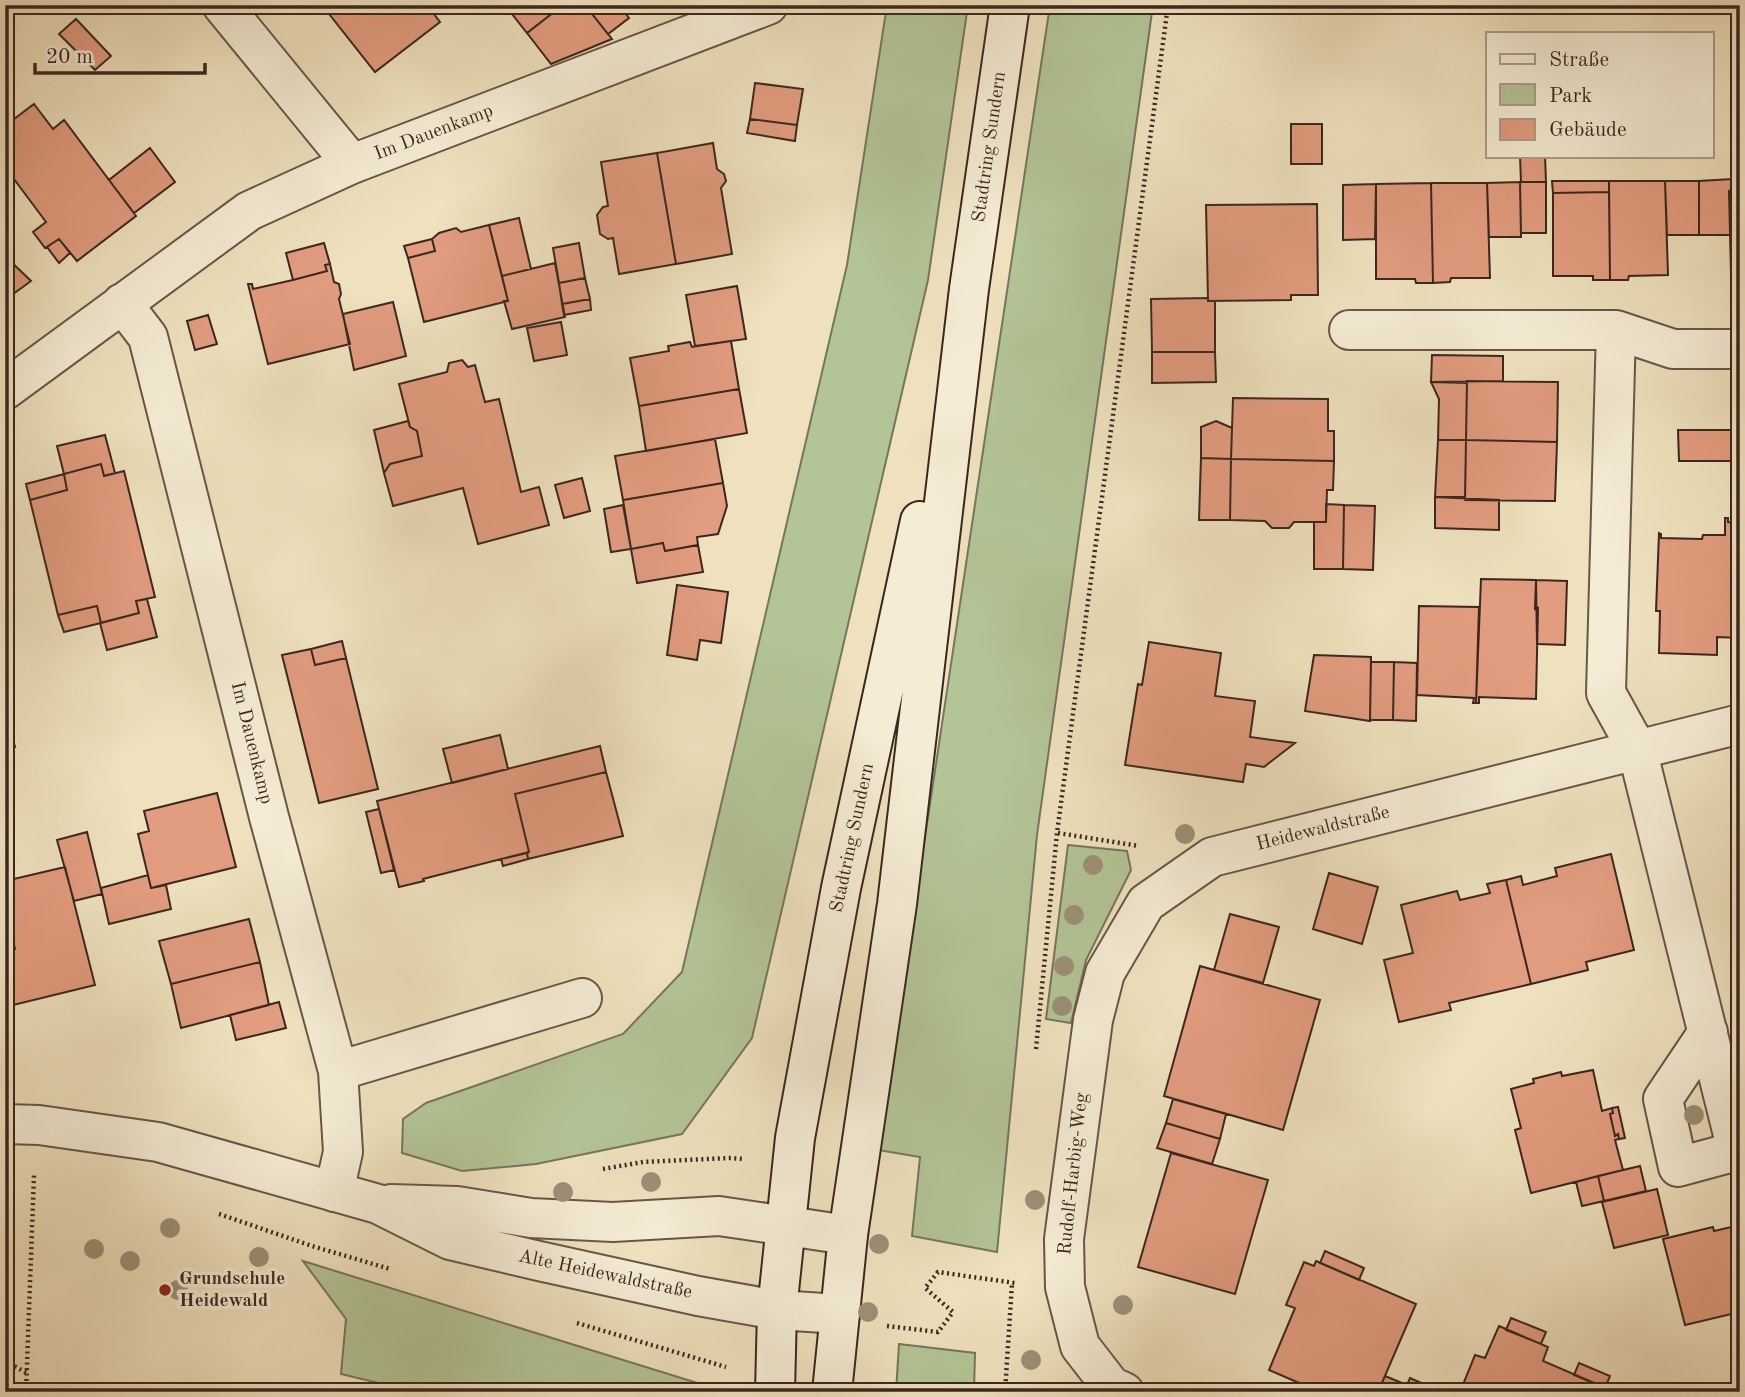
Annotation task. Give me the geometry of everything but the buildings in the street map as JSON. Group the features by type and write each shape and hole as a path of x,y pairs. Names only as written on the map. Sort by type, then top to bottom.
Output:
{"street":[{"path":"222,5 352,164"},
{"name":"Im Dauenkamp","path":"5,390 248,211 352,164 768,5"},
{"name":"Stadtring Sundern","path":"832,1392 848,1235 898,891 970,289 1010,5"},
{"name":"Stadtring Sundern","path":"775,1392 777,1310 795,1138 841,888 970,289"},
{"name":"Im Dauenkamp","path":"122,303 148,337 269,817 338,1071 343,1152 334,1192"},
{"path":"1349,330 1616,330 1673,349 1740,349"},
{"path":"1616,330 1606,693 1637,749 1708,1032"},
{"name":"Heidewaldstraße","path":"1093,1020 1105,973 1146,903 1212,857 1740,724"},
{"path":"338,1071 582,998"},
{"name":"Rudolf-Harbig-Weg","path":"1093,1020 1064,1239 1065,1287 1080,1346 1111,1385 1124,1392"},
{"name":"Alte Heidewaldstraße","path":"5,1124 39,1125 158,1142 378,1204 450,1240 552,1264 777,1310 840,1314"},
{"name":"Alte Heidewaldstraße","path":"378,1204 457,1206 531,1218 613,1222 719,1216 848,1235"}],"path":[{"path":"1035,1051 1057,833 1168,5"},
{"path":"1057,833 1212,857"},
{"path":"26,1392 34,1177"},
{"path":"1005,1392 1014,1269"},
{"path":"886,1326 938,1332 953,1312 925,1288 938,1272 1012,1283 1065,1287"},
{"path":"5,1361 27,1373"}],"green space":[{"path":"887,5 968,5 928,280 752,1038 682,1134 536,1164 462,1171 402,1153 403,1119 426,1103 623,1034 682,972 847,265"},
{"path":"1050,5 1153,5 1037,835 997,1252 912,1236 920,1157 878,1150"},
{"path":"1068,845 1127,851 1131,870 1086,960 1071,1023 1046,1019"},
{"path":"303,1261 717,1389 718,1392 416,1392 341,1374 346,1319"},
{"path":"899,1344 975,1353 974,1392 896,1392"}],"place":[{"name":"Grundschule Heidewald","path":"165,1290"}]}
